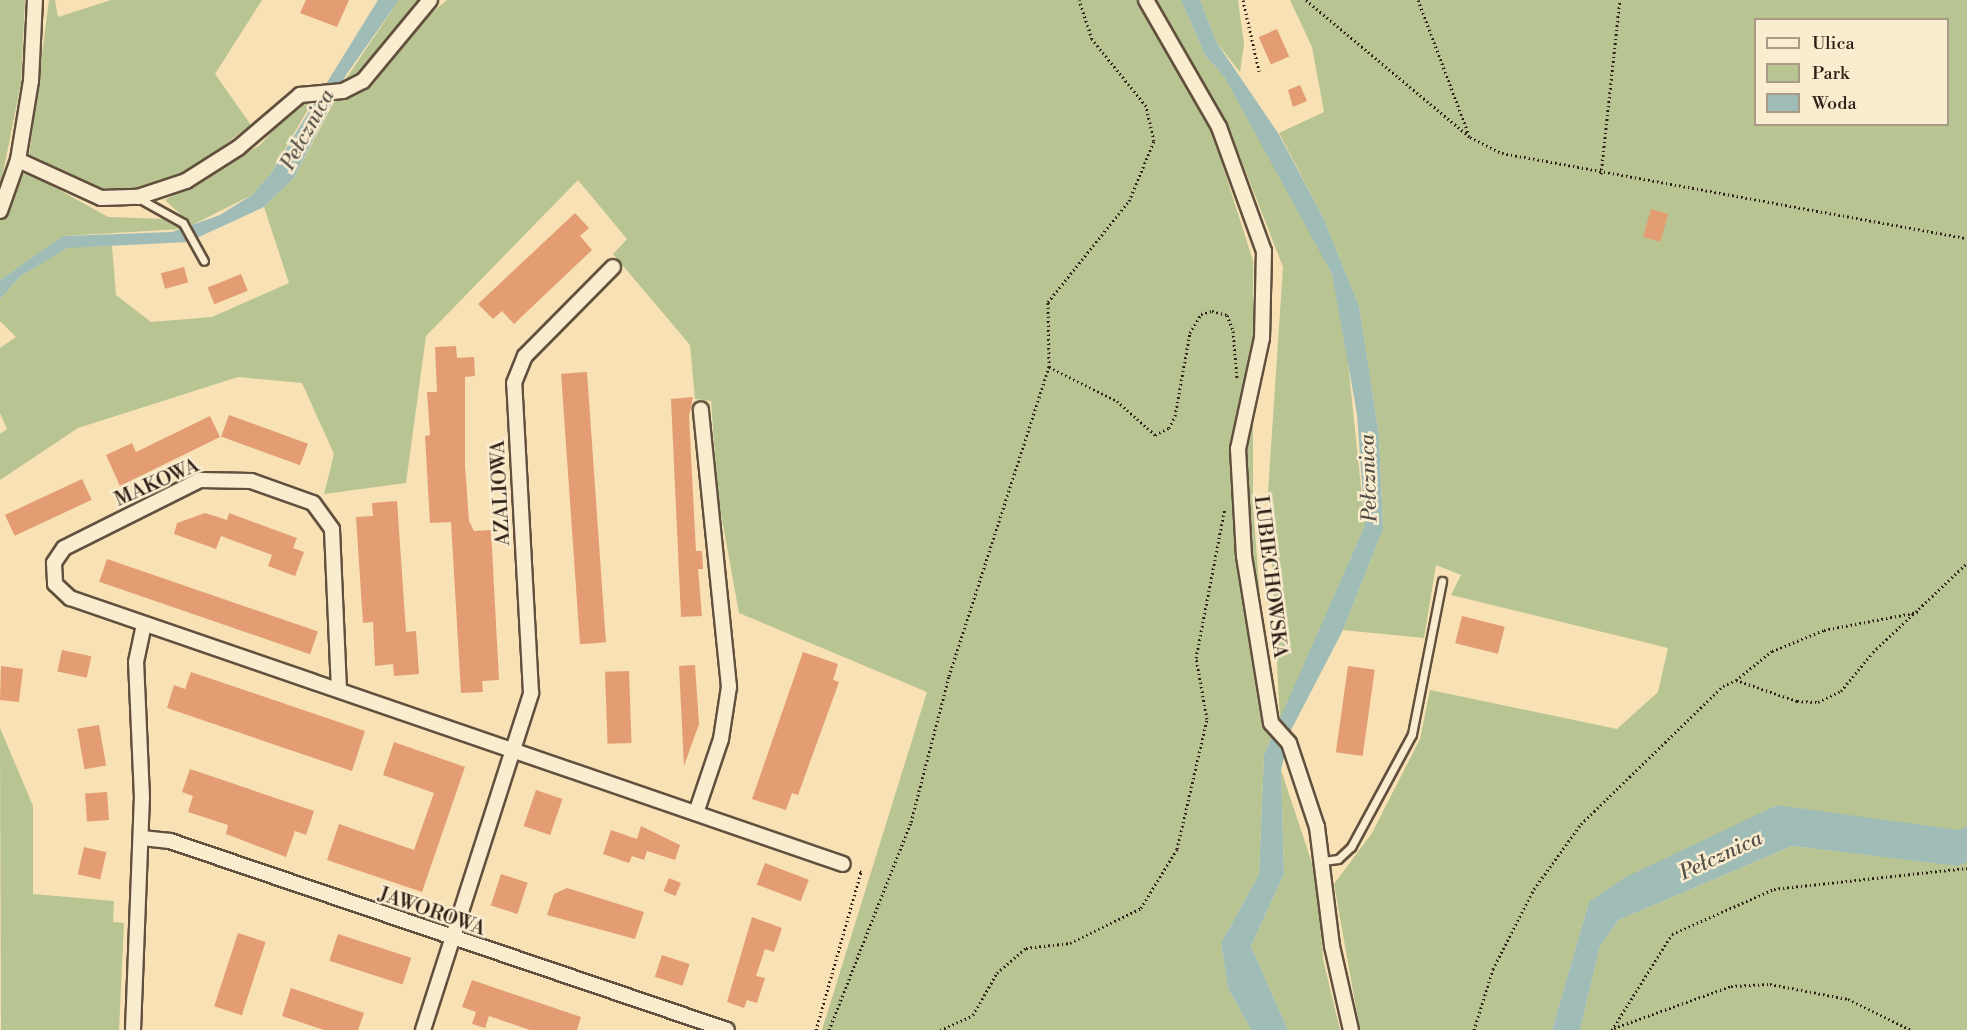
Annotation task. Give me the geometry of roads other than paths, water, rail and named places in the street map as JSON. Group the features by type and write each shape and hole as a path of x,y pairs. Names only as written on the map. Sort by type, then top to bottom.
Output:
{"street":[{"path":"0,211 18,160 31,81 35,0"},
{"path":"18,160 101,198 138,197 186,181 238,148 300,95 343,91 363,81 430,0"},
{"name":"LUBIECHOWSKA","path":"1146,0 1219,127 1264,251 1262,338 1243,413 1238,449 1244,556 1271,723 1291,751 1323,861 1332,946 1351,1030"},
{"name":"AZALIOWA","path":"423,1030 515,752 531,693 514,383 525,356 613,267"},
{"path":"696,813 721,740 729,687 701,409"},
{"name":"MAKOWA","path":"144,626 70,598 54,584 54,563 64,548 200,480 251,481 313,503 332,529 339,690"},
{"path":"133,1030 142,838 136,662 144,626 339,690 843,864"},
{"name":"JAWOROWA","path":"142,838 170,842 709,1027 727,1030"}],"lane":[{"path":"138,197 183,223 204,261"},
{"path":"1323,861 1338,859 1351,848 1412,734 1442,581"}],"water":[{"name":"Pełcznica","path":"378,0 399,0 346,75 294,178 264,207 188,242 67,248 21,276 0,299 0,280 63,236 172,232 220,215 252,195 271,173"},
{"name":"Pełcznica","path":"1181,0 1200,0 1217,43 1278,133 1323,217 1359,306 1379,434 1383,529 1343,630 1290,732 1281,770 1284,874 1251,946 1288,1030 1251,1030 1228,988 1221,943 1259,874 1264,755 1365,525 1357,414 1332,274 1225,78 1205,55"},
{"name":"Pełcznica","path":"1777,805 1959,830 1967,827 1967,862 1958,866 1792,846 1619,920 1600,946 1580,1030 1552,1030 1589,902 1624,878"}]}
